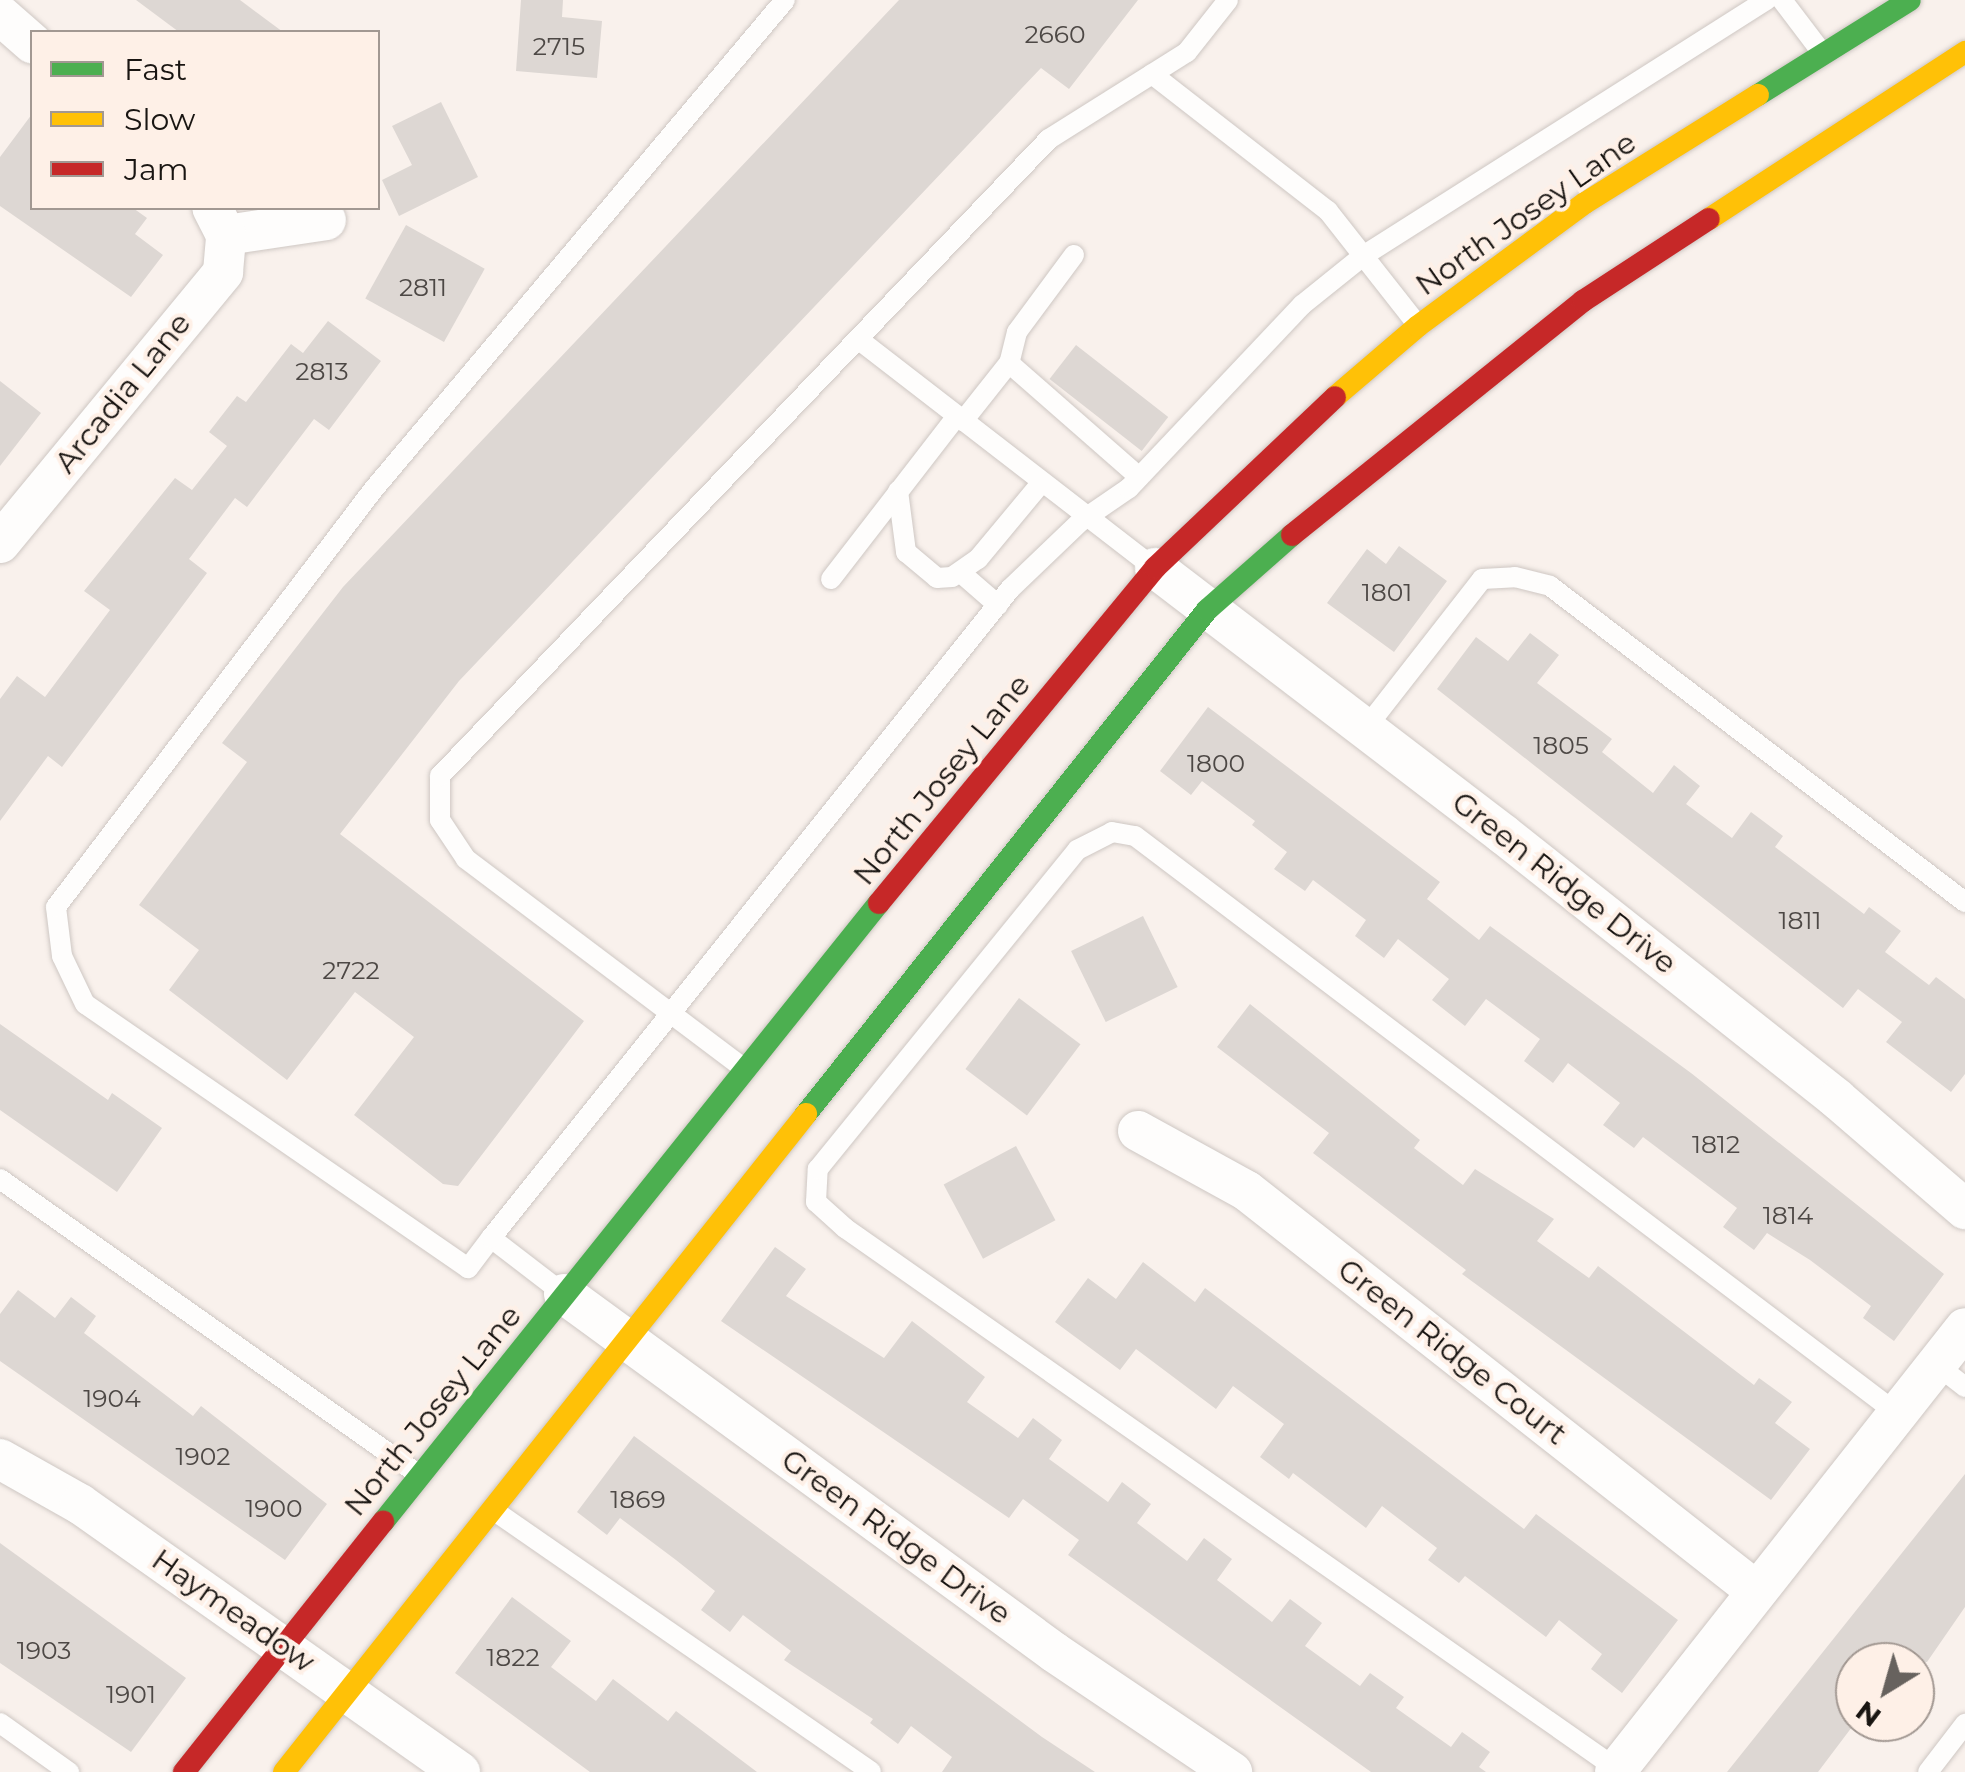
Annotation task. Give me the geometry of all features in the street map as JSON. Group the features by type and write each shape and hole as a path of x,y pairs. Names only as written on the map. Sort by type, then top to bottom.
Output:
{"main road":[{"name":"North Josey Lane","path":"184,1772 744,1068 1155,568 1297,430 1418,326 1585,203 1910,0"},
{"path":"284,1772 630,1342 937,942 1207,610 1374,463 1583,302 1965,52"}],"street":[{"path":"0,15 30,41"},
{"name":"Arcadia Lane","path":"0,543 223,272 219,221 326,220"},
{"name":"Green Ridge Drive","path":"1155,568 1822,1087 1965,1209"},
{"name":"Green Ridge Court","path":"1138,1131 1247,1191 1755,1590"},
{"name":"Green Ridge Drive","path":"564,1294 1054,1652 1232,1772"},
{"path":"1616,1770 1898,1414 1951,1376 1965,1328"},
{"name":"Haymeadow","path":"0,1459 80,1504 280,1650 350,1691 460,1772"}],"lane":[{"path":"785,0 373,490 56,908 62,956 85,1004 468,1268 998,605 1087,517 1139,477 1302,305 1363,256 1767,0"},
{"path":"744,1068 466,858 440,820 440,776 1049,138 1187,52 1228,0"},
{"path":"1782,0 1824,55"},
{"path":"1152,74 1328,211 1418,326"},
{"path":"830,579 898,491 1009,363 1017,332 1074,256"},
{"path":"858,339 1155,568"},
{"path":"1009,363 1139,477"},
{"path":"898,491 902,539 913,562 936,578 962,573 1042,482"},
{"path":"962,573 998,605"},
{"path":"1366,730 1482,579 1515,577 1550,586 1965,902"},
{"path":"1616,1770 846,1228 816,1202 818,1169 1077,850 1112,832 1135,836 1898,1414"},
{"path":"0,1179 420,1475"},
{"path":"492,1238 564,1294"},
{"path":"494,1511 871,1772"},
{"path":"0,1722 69,1772"},
{"path":"1928,1772 1965,1724"}],"building":[{"path":"136,0 240,0 280,30 176,30"},
{"path":"521,0 563,0 562,17 602,21 597,78 516,71"},
{"path":"899,0 1138,0 1069,89 1041,68 459,681 340,834 584,1021 458,1186 443,1184 354,1115 414,1037 355,992 287,1080 169,990 199,950 139,905 247,762 222,743 343,587"},
{"path":"441,102 478,177 399,216 382,180 412,165 392,126"},
{"path":"30,117 30,210 136,210 147,218 135,234 163,255 131,297 0,206 0,157"},
{"path":"406,225 485,269 444,342 365,298"},
{"path":"328,321 381,361 329,430 314,419 247,507 235,498 189,559 207,573 62,767 48,756 0,821 0,699 17,676 45,697 110,610 84,591 175,478 192,490 227,446 209,432 237,396 246,402 291,344 303,353"},
{"path":"1076,345 1168,417 1142,451 1050,379"},
{"path":"0,381 41,413 0,466"},
{"path":"1399,546 1447,581 1394,652 1327,603 1367,549 1386,564"},
{"path":"1530,633 1559,655 1537,683 1612,739 1602,752 1653,793 1674,765 1700,786 1686,804 1732,838 1751,812 1783,836 1775,847 1864,914 1869,907 1901,931 1885,952 1929,985 1936,977 1965,999 1965,1074 1951,1092 1886,1042 1902,1022 1858,989 1843,1008 1437,689 1476,637 1508,661"},
{"path":"1208,707 1440,882 1427,899 1479,940 1490,926 1691,1073 1944,1274 1894,1341 1863,1318 1871,1306 1810,1260 1767,1233 1754,1250 1723,1227 1737,1208 1643,1137 1634,1148 1603,1125 1620,1103 1568,1063 1553,1083 1524,1061 1540,1039 1486,999 1465,1026 1432,1000 1449,979 1398,939 1384,958 1355,936 1366,920 1313,880 1305,891 1274,869 1287,852 1252,825 1255,821 1202,781 1191,795 1160,771"},
{"path":"1143,916 1178,987 1106,1022 1071,951"},
{"path":"1019,998 1080,1044 1027,1115 965,1069"},
{"path":"1250,1004 1420,1140 1414,1148 1463,1185 1475,1169 1554,1219 1537,1241 1589,1278 1598,1266 1754,1385 1759,1378 1792,1402 1775,1423 1810,1449 1771,1500 1462,1274 1466,1270 1313,1153 1329,1133 1217,1047"},
{"path":"0,1024 108,1100 112,1093 162,1128 117,1192 0,1110"},
{"path":"1016,1146 1055,1220 983,1259 944,1184"},
{"path":"775,1247 806,1269 786,1296 884,1358 912,1321 985,1377 967,1402 1018,1438 1033,1418 1062,1440 1049,1459 1108,1502 1122,1482 1151,1504 1137,1523 1187,1561 1204,1538 1232,1559 1217,1580 1272,1622 1290,1599 1322,1623 1305,1646 1360,1686 1370,1673 1404,1697 1396,1708 1451,1747 1462,1732 1490,1752 1479,1767 1486,1772 1371,1772 1068,1555 1079,1540 1023,1499 1009,1518 721,1321"},
{"path":"1143,1262 1195,1302 1205,1288 1524,1529 1536,1514 1678,1620 1622,1693 1591,1669 1602,1654 1559,1620 1546,1637 1465,1576 1459,1583 1428,1560 1437,1548 1382,1506 1366,1528 1293,1473 1289,1479 1260,1457 1284,1424 1233,1386 1216,1409 1136,1349 1120,1370 1055,1322 1088,1278 1116,1299"},
{"path":"18,1290 55,1318 71,1297 96,1316 84,1333 193,1416 201,1406 327,1504 285,1560 0,1361 0,1314"},
{"path":"634,1436 1095,1772 942,1772 952,1757 911,1726 898,1744 870,1723 873,1719 784,1660 791,1651 743,1615 730,1632 701,1610 715,1591 676,1560 620,1518 607,1535 577,1512"},
{"path":"1965,1474 1965,1607 1935,1650 1935,1642 1835,1642 1835,1742 1841,1742 1818,1772 1727,1772"},
{"path":"0,1543 186,1678 131,1752 0,1663"},
{"path":"512,1597 571,1641 551,1667 596,1701 613,1679 668,1721 676,1711 757,1772 590,1772 455,1673"}],"traffic: fast":[{"path":"1758,95 1910,0"},
{"path":"806,1114 1207,610 1292,535"},
{"path":"383,1522 879,903"}],"traffic: slow":[{"path":"1709,219 1965,52"},
{"path":"1335,397 1418,326 1585,203 1758,95"},
{"path":"284,1772 806,1114"}],"traffic: jam":[{"path":"1292,535 1583,301 1709,219"},
{"path":"879,903 1155,568 1335,397"},
{"path":"184,1772 383,1522"}]}
